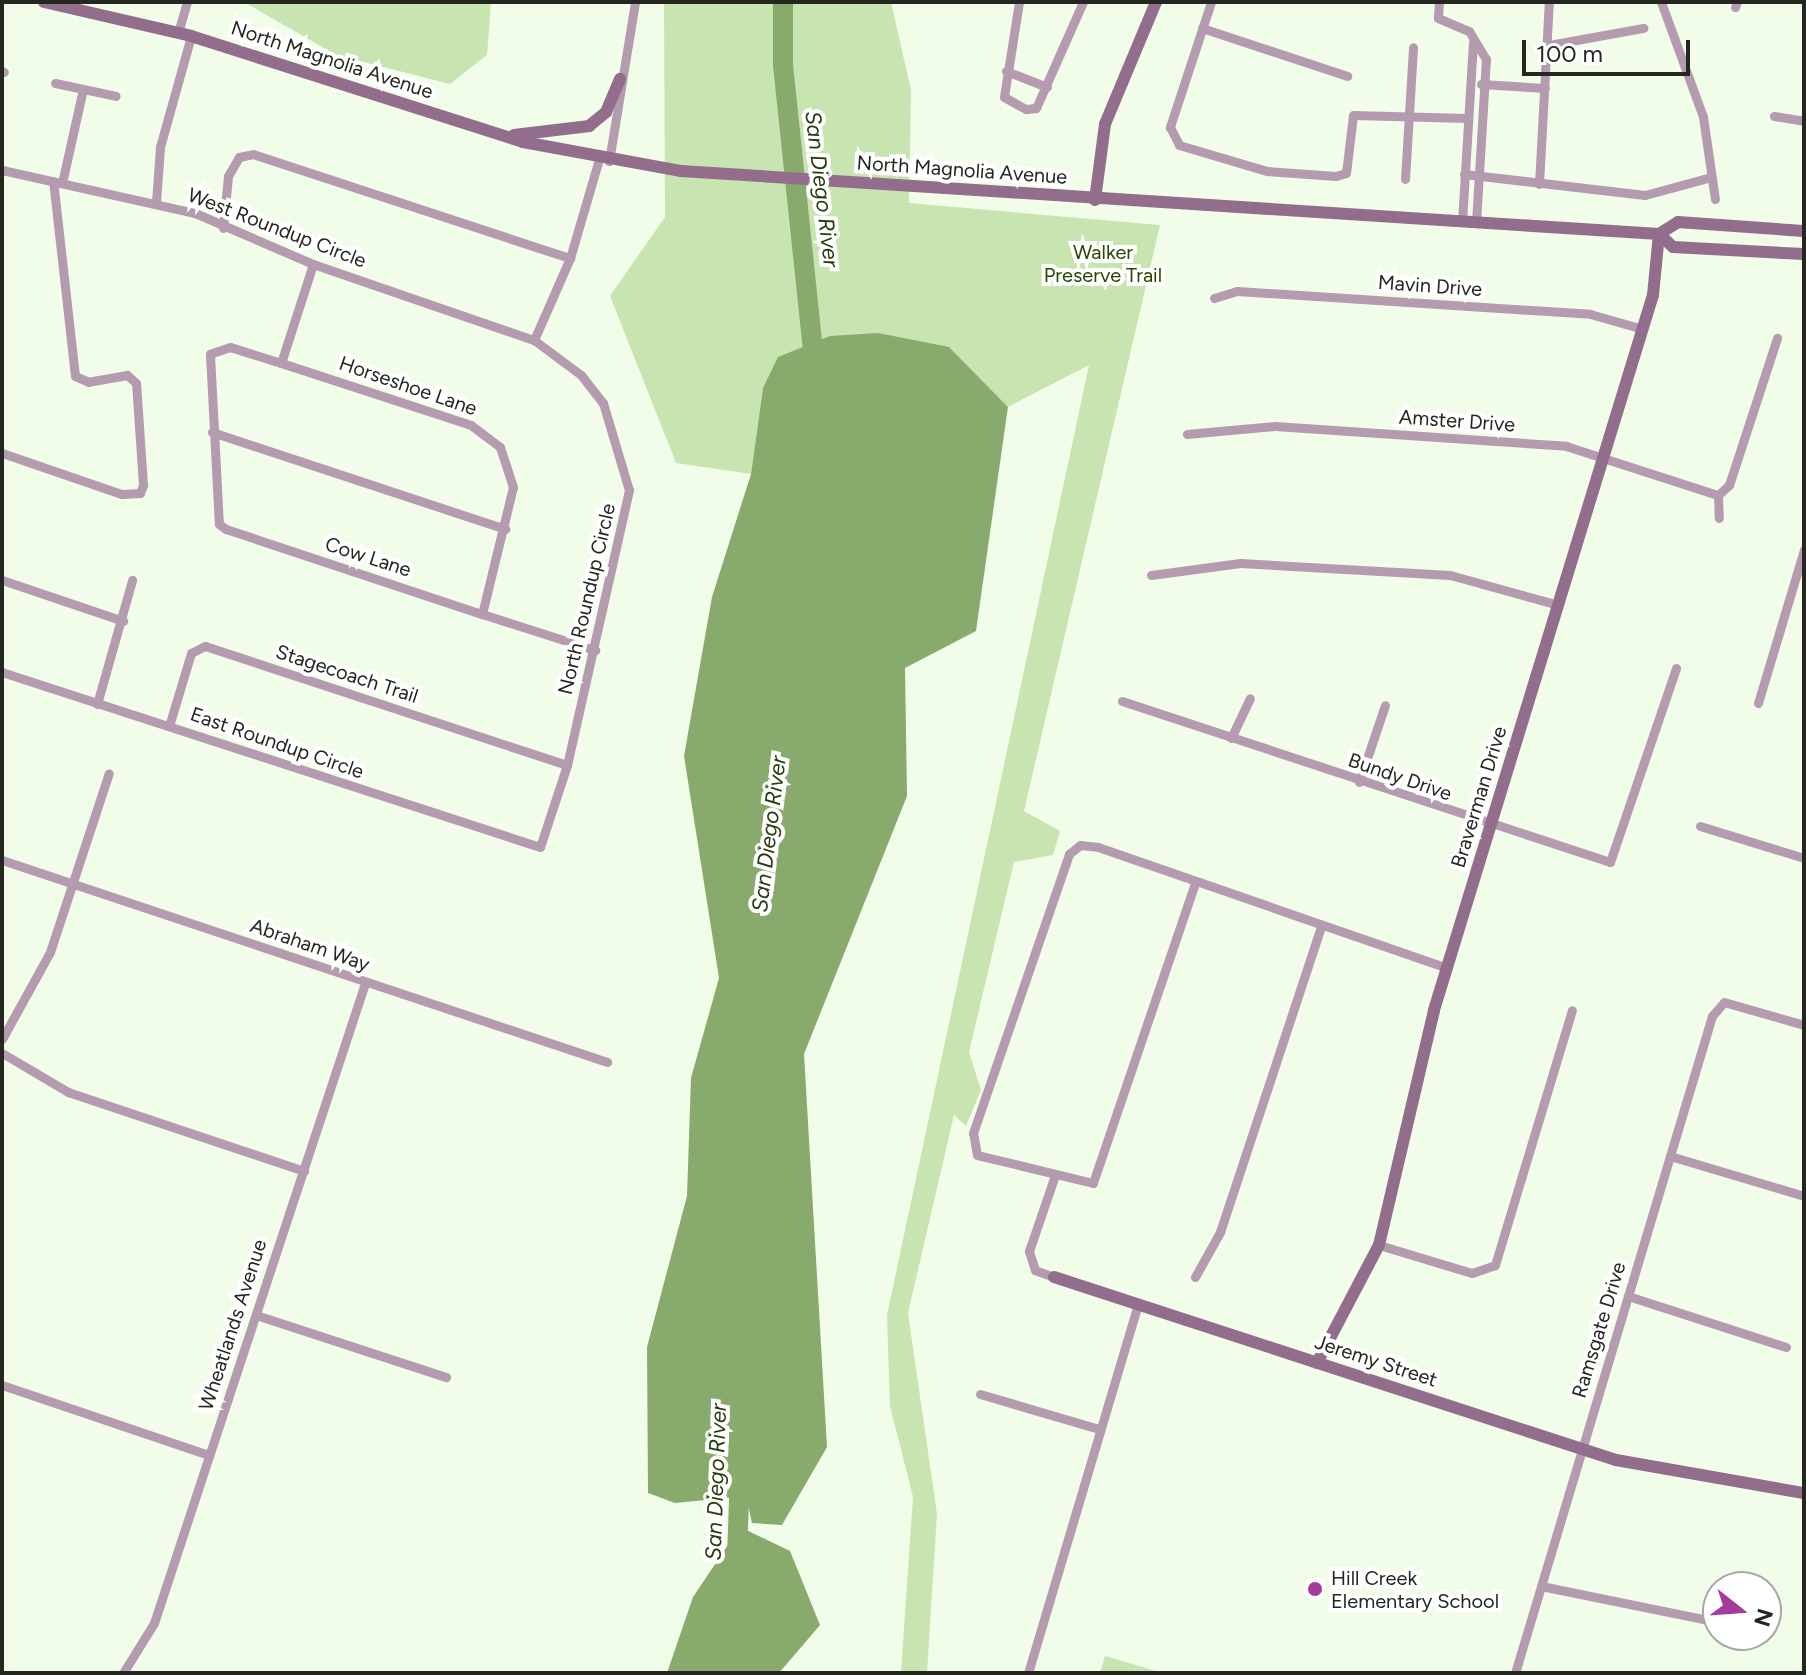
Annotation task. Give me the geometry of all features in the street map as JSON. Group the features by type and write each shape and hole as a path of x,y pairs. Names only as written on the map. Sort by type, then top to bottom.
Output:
{"street":[{"name":"North Magnolia Avenue","path":"44,2 185,34 498,135 604,160 681,171 1659,234 1678,222 1804,231"},
{"path":"156,202 160,147 185,34 187,2"},
{"path":"534,340 570,258 604,160 635,2"},
{"path":"1019,2 1004,97 1036,108 1083,2"},
{"path":"1095,200 1105,124 1156,2"},
{"path":"1211,2 1170,127 1179,145 1267,171 1336,176 1346,173 1353,115 1467,118"},
{"path":"1439,2 1438,18 1469,31 1486,59 1476,222"},
{"path":"1539,184 1549,2"},
{"path":"1661,2 1703,117 1715,199"},
{"path":"1202,28 1347,76"},
{"path":"1549,45 1643,28"},
{"path":"1462,222 1473,42"},
{"path":"1405,179 1413,47"},
{"path":"1006,71 1047,87"},
{"path":"498,135 589,126 606,112 620,79"},
{"path":"55,83 116,96"},
{"path":"1470,83 1545,88"},
{"path":"2,453 122,494 140,493 136,383 127,375 89,382 75,376 58,182 83,89"},
{"path":"1774,116 1804,121"},
{"path":"223,228 228,176 239,157 253,154 570,258"},
{"name":"West Roundup Circle","path":"2,170 156,202 313,264 534,340"},
{"path":"1464,174 1645,195 1711,177"},
{"name":"North Magnolia Avenue","path":"1659,234 1673,247 1800,251"},
{"name":"Braverman Drive","path":"1317,1363 1379,1245 1447,968 1643,329 1659,234"},
{"path":"281,363 313,264"},
{"name":"Mavin Drive","path":"1214,298 1237,291 1590,314 1643,329"},
{"path":"1719,518 1718,495 1729,485 1777,338"},
{"name":"North Roundup Circle","path":"534,340 596,393 626,460 628,519 567,765 540,847"},
{"name":"Horseshoe Lane","path":"212,432 210,354 230,347 486,433 511,466 505,529 482,614"},
{"name":"Amster Drive","path":"1187,434 1275,426 1566,446 1718,495"},
{"path":"212,432 505,529"},
{"name":"Cow Lane","path":"212,432 219,524 595,650"},
{"path":"1758,703 1804,550"},
{"path":"1151,575 1240,563 1450,575 1558,605"},
{"path":"2,580 123,621"},
{"path":"97,704 123,621 132,580"},
{"name":"Stagecoach Trail","path":"169,726 191,653 205,646 567,765"},
{"name":"Bundy Drive","path":"1122,701 1490,827 1610,862 1676,668"},
{"name":"East Roundup Circle","path":"2,672 540,847"},
{"path":"1231,738 1250,698"},
{"path":"1359,782 1385,705"},
{"path":"2,1039 50,952 109,773"},
{"path":"1700,826 1804,858"},
{"path":"1195,883 1104,1167 1087,1186 977,1155 973,1133 1069,854 1080,845 1098,847 1447,968"},
{"name":"Abraham Way","path":"2,860 607,1062"},
{"path":"1195,1277 1220,1232 1321,926"},
{"name":"Wheatlands Avenue","path":"123,1673 154,1623 365,983"},
{"name":"Ramsgate Drive","path":"1515,1673 1712,1016 1724,1002 1804,1025"},
{"path":"1379,1245 1472,1273 1495,1265 1572,1010"},
{"path":"2,1053 68,1092 304,1171"},
{"path":"1670,1156 1804,1196"},
{"name":"Jeremy Street","path":"1054,1178 1029,1251 1035,1270 1582,1450 1804,1493"},
{"path":"1628,1296 1786,1347"},
{"path":"1028,1673 1138,1305"},
{"path":"256,1315 446,1377"},
{"path":"2,1385 209,1455"},
{"path":"980,1394 1099,1429"},
{"path":"1541,1586 1702,1619"}],"green space":[{"path":"244,2 491,2 487,55 450,84 336,55"},
{"name":"Walker Preserve Trail","path":"664,2 891,2 911,90 909,203 1160,225 1024,811 1060,831 1053,855 1014,862 969,1052 981,1090 966,1126 954,1115 908,1313 937,1514 927,1673 901,1673 913,1497 890,1406 887,1315 1089,365 1008,407 949,347 763,388 751,474 676,463 610,296 665,217"},
{"path":"1105,1656 1163,1673 1100,1673"}],"water":[{"path":"878,333 949,347 1008,407 976,631 905,668 907,796 804,1054 827,1447 782,1525 752,1523 746,1496 675,1503 648,1493 647,1347 687,1196 691,1078 719,978 684,756 712,597 751,474 763,388 778,357 830,336"},
{"path":"740,1527 790,1551 820,1625 779,1673 667,1673 693,1597"}],"waterway":[{"name":"San Diego River","path":"783,2 783,65 815,369"},
{"name":"San Diego River","path":"737,1557 740,1469"}],"place":[{"name":"Hill Creek Elementary School","path":"1315,1589"}]}
